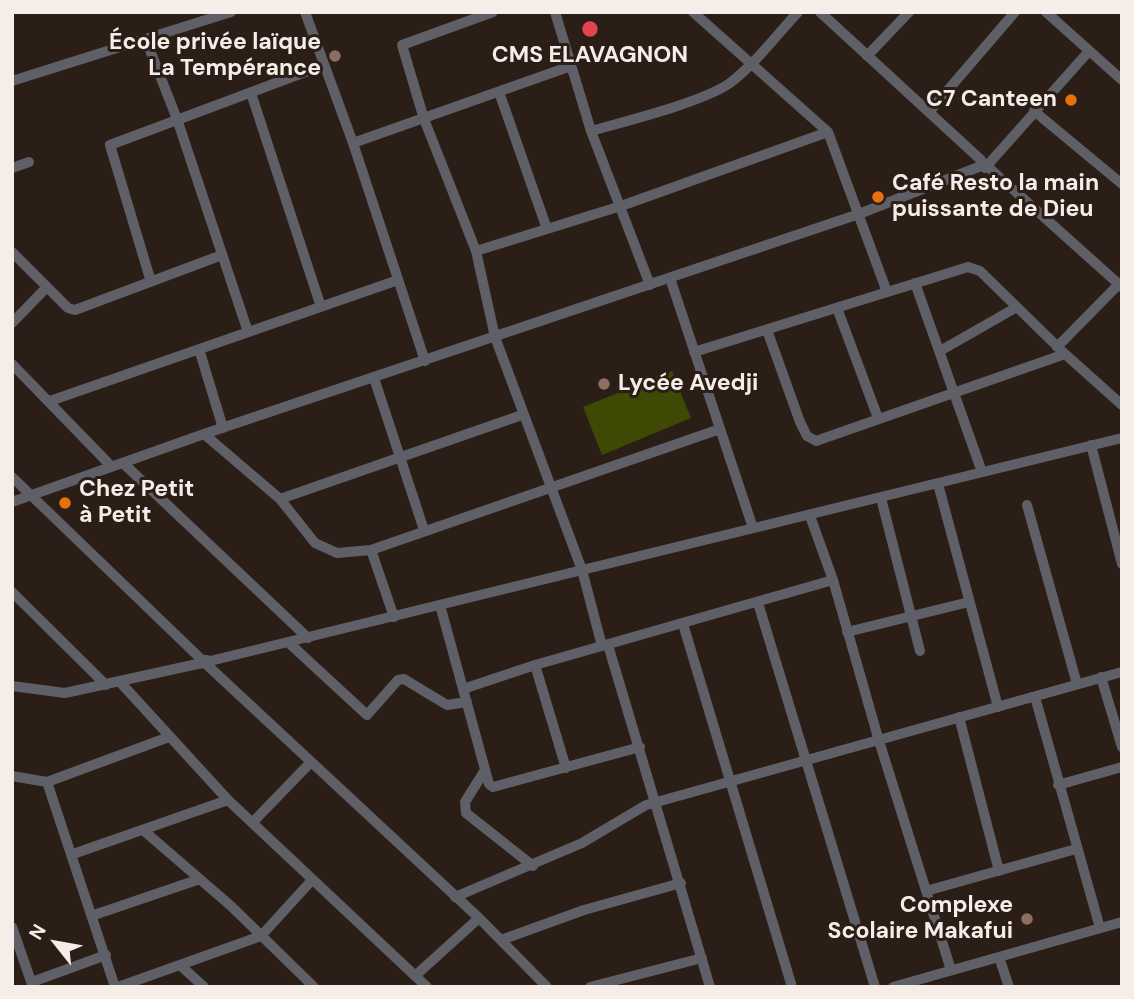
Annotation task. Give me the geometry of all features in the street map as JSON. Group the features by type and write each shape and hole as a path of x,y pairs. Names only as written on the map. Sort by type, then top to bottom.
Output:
{"street":[{"path":"12,80 146,40 216,14 231,12"},
{"path":"306,12 353,143 425,361"},
{"path":"493,12 402,44 424,118 476,251 495,337 582,570 657,801 710,987"},
{"path":"555,12 591,131 650,285"},
{"path":"693,12 828,132 887,292"},
{"path":"591,131 709,93 728,84 751,64 797,12"},
{"path":"767,330 807,436 816,441 954,393 1061,351 1120,286 820,12"},
{"path":"867,56 909,12"},
{"path":"929,112 1015,12"},
{"path":"1046,12 1122,80"},
{"path":"146,40 177,119 248,332"},
{"path":"12,502 204,434 859,214 985,163 1088,51"},
{"path":"151,282 109,146 324,65"},
{"path":"353,143 571,66"},
{"path":"499,92 547,229"},
{"path":"251,93 321,307"},
{"path":"1034,111 1122,184"},
{"path":"476,251 621,206 828,132"},
{"path":"12,168 29,162"},
{"path":"12,253 68,308 75,310 222,255"},
{"path":"694,352 915,283 973,268 980,271 1061,351 1122,405"},
{"path":"670,278 753,528"},
{"path":"50,401 398,280"},
{"path":"915,283 982,472"},
{"path":"12,323 46,288"},
{"path":"837,307 878,418"},
{"path":"940,351 1017,307"},
{"path":"199,349 223,428"},
{"path":"12,364 112,467"},
{"path":"374,378 424,530"},
{"path":"281,499 522,415"},
{"path":"204,434 281,499 314,542 325,550 347,554 371,550 720,429"},
{"path":"12,685 65,693 120,682 1122,438"},
{"path":"1091,445 1122,564"},
{"path":"123,463 308,638"},
{"path":"12,477 310,763 479,918 547,987"},
{"path":"937,484 998,707"},
{"path":"881,498 919,651"},
{"path":"1027,505 1077,684"},
{"path":"810,516 833,580 879,741 951,970"},
{"path":"371,550 394,617"},
{"path":"463,689 535,664 833,580"},
{"path":"13,594 106,685"},
{"path":"847,632 910,614 969,602"},
{"path":"758,603 875,987"},
{"path":"440,605 489,784 496,788 639,747"},
{"path":"683,624 792,987"},
{"path":"288,642 367,715 398,680 404,679 447,705 467,702"},
{"path":"535,664 566,768"},
{"path":"455,897 533,866 657,801 807,762 1122,672"},
{"path":"1101,677 1122,747"},
{"path":"120,682 228,800 427,987"},
{"path":"1035,697 1100,928"},
{"path":"959,717 999,871"},
{"path":"12,776 47,782 169,737"},
{"path":"252,823 310,763"},
{"path":"1058,785 1122,767"},
{"path":"485,770 465,802 466,813 533,866"},
{"path":"47,782 118,986 261,936 312,880"},
{"path":"73,854 228,800"},
{"path":"143,830 200,879 314,987"},
{"path":"926,891 1076,849"},
{"path":"94,915 200,879"},
{"path":"501,940 584,910 681,883"},
{"path":"415,976 479,918"},
{"path":"892,987 1122,922"},
{"path":"12,927 32,985 106,955"},
{"path":"999,957 1009,987"},
{"path":"590,987 702,958"},
{"path":"180,965 204,987"}],"green space":[{"path":"672,371 691,418 602,455 583,407"}],"place":[{"name":"CMS ELAVAGNON","path":"590,29"},
{"name":"École privée laïque La Tempérance","path":"335,56"},
{"name":"C7 Canteen","path":"1071,100"},
{"name":"Café Resto la main puissante de Dieu","path":"878,197"},
{"name":"Lycée Avedji","path":"604,384"},
{"name":"Chez Petit à Petit","path":"65,503"},
{"name":"Complexe Scolaire Makafui","path":"1027,919"}]}
